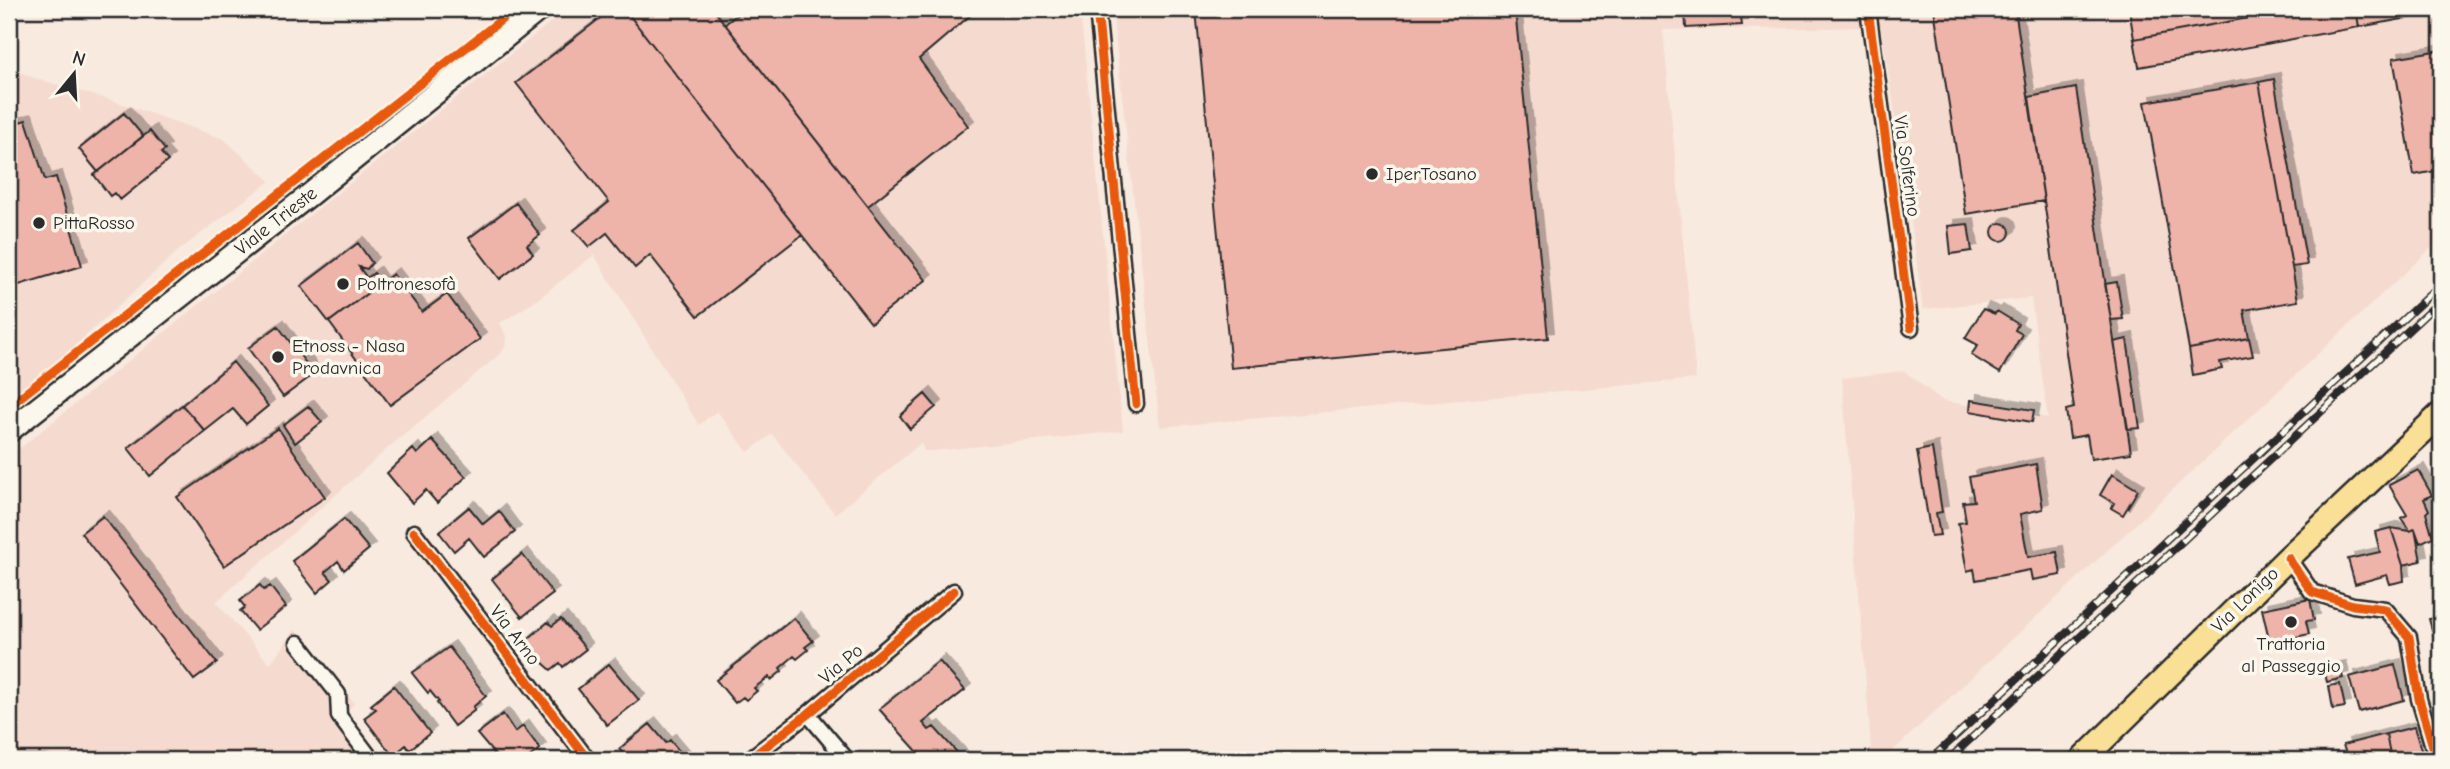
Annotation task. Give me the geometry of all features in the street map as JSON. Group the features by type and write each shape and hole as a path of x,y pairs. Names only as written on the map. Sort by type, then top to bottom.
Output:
{"main road":[{"name":"Viale Trieste","path":"9,431 540,9"},
{"name":"Via Lonigo","path":"2082,760 2288,558 2441,414"}],"street":[{"path":"1097,9 1136,404"},
{"name":"Via Solferino","path":"1868,9 1911,328"},
{"name":"Via Arno","path":"414,531 588,760"},
{"path":"2288,558 2312,592 2353,605 2385,610 2409,637 2419,699 2437,760"},
{"name":"Via Po","path":"748,760 808,714 954,591"},
{"path":"298,643 338,694 339,716 372,760"},
{"path":"808,714 847,760"}],"shaded area":[{"path":"567,9 1080,9 1123,431 932,451 924,451 921,443 835,514 772,434 748,452 717,411 699,425 594,255 534,302 500,323 507,338 501,353 387,449 216,602 270,664 295,630 336,682 342,685 354,704 335,720 366,760 9,760 9,457"},
{"path":"1112,9 2441,9 2441,239 1883,760 1872,760 1842,378 1904,371 1943,401 2048,418 2031,298 1923,309 1881,27 1663,30 1696,379 1160,427"},
{"path":"9,67 34,78 114,101 224,139 270,181 178,251 11,404 9,394"}],"building":[{"path":"612,9 630,9 626,11 802,235 698,316 650,255 635,268 607,233 589,247 574,230 609,202 516,83"},
{"path":"713,9 926,280 871,323 626,11"},
{"path":"745,9 970,9 973,13 919,59 968,126 868,206 725,24"},
{"name":"IperTosano","path":"1515,9 1548,338 1231,368 1196,10"},
{"path":"1740,9 1742,25 1686,28 1685,10"},
{"path":"1934,9 2015,9 2044,201 1966,214"},
{"path":"2129,9 2297,9 2134,39"},
{"path":"2297,9 2356,9 2359,27 2139,67 2134,39"},
{"path":"2356,9 2441,9 2441,12 2359,27"},
{"path":"2441,50 2441,170 2414,175 2393,58"},
{"path":"2274,79 2307,265 2292,267 2259,82"},
{"path":"2259,82 2298,301 2244,310 2249,338 2189,349 2145,102"},
{"path":"2076,88 2131,453 2091,459 2087,435 2070,438 2066,410 2074,408 2029,97"},
{"path":"124,113 143,136 98,172 79,149"},
{"name":"PittaRosso","path":"26,120 45,180 56,177 82,266 9,288 9,125"},
{"path":"150,131 165,150 161,153 168,161 120,200 114,193 110,196 94,175"},
{"path":"516,203 540,235 527,245 533,254 500,279 469,238"},
{"path":"2001,223 2007,226 2010,232 2007,238 2001,241 1995,238 1992,232 1995,226"},
{"path":"1968,224 1972,251 1951,254 1948,226"},
{"path":"358,243 372,263 367,269 359,267 367,278 374,273 381,283 329,322 301,286"},
{"path":"393,274 422,312 447,294 480,339 390,405 329,322"},
{"path":"2117,282 2123,319 2111,320 2105,284"},
{"path":"1983,309 1995,314 1997,311 2018,324 2015,330 2022,334 2000,373 1971,355 1978,345 1965,338"},
{"path":"278,326 314,374 283,397 248,348"},
{"path":"2249,338 2253,356 2220,362 2222,369 2193,375 2189,349"},
{"path":"2127,339 2140,428 2128,429 2114,342"},
{"path":"233,362 268,406 246,424 233,409 205,431 182,405"},
{"path":"925,394 936,407 910,429 900,416"},
{"path":"1971,400 2034,410 2032,422 1970,411"},
{"path":"182,405 205,431 150,476 128,448"},
{"path":"308,406 322,422 295,443 283,425"},
{"path":"278,428 325,497 224,566 177,497"},
{"path":"432,440 466,477 437,503 426,490 412,503 387,473 413,449 417,454"},
{"path":"1932,448 1942,512 1936,513 1940,535 1931,536 1917,451"},
{"path":"2036,464 2043,509 2020,514 2028,557 2057,552 2061,575 2032,580 2030,570 1976,580 1974,569 1967,571 1958,523 1966,522 1963,502 1974,501 1969,477"},
{"path":"2418,470 2432,495 2424,499 2429,510 2426,513 2433,537 2420,543 2415,529 2410,531 2401,518 2407,515 2389,485"},
{"path":"2112,474 2138,490 2123,515 2111,508 2114,503 2100,495"},
{"path":"469,507 483,524 499,511 515,532 484,557 469,538 454,551 439,532"},
{"path":"103,516 217,663 194,680 81,533"},
{"path":"344,519 369,549 344,570 338,561 325,572 332,580 317,593 292,561"},
{"path":"2391,528 2410,531 2415,529 2421,561 2403,565"},
{"path":"2391,528 2403,565 2404,581 2390,584 2387,575 2355,584 2348,559 2380,552 2375,532"},
{"path":"522,554 553,594 522,617 492,579"},
{"path":"260,585 264,590 270,586 286,607 256,630 240,611 245,607 240,601"},
{"path":"2310,599 2314,620 2306,621 2309,634 2270,643 2262,609"},
{"path":"2441,617 2441,638 2435,640 2429,619"},
{"path":"794,618 813,641 805,647 808,650 797,659 794,656 771,680 769,677 754,688 757,691 746,700 743,697 735,703 716,680"},
{"path":"561,619 586,649 563,667 560,663 551,670 542,662 538,664 522,644 548,622 552,626"},
{"path":"449,647 486,696 473,707 475,710 454,726 437,703 439,702 412,673"},
{"path":"939,661 965,690 923,723 929,730 934,727 964,760 925,760 879,709"},
{"path":"609,664 639,700 607,725 578,689"},
{"path":"2395,665 2404,700 2359,712 2349,677"},
{"path":"2340,667 2343,678 2327,682 2324,670"},
{"path":"2340,684 2345,707 2333,709 2329,686"},
{"path":"394,686 430,733 409,750 406,745 393,756 364,718 376,709 371,705"},
{"path":"503,714 515,732 523,726 540,749 528,758 531,760 499,760 477,734"},
{"path":"650,724 666,743 670,740 687,760 628,760 619,749"},
{"path":"2414,727 2424,760 2391,760 2386,734"},
{"path":"2386,734 2391,759 2348,760 2343,745"}],"railway":[{"path":"1930,760 2441,284"},
{"path":"1948,760 2441,300"}],"cycle path":[{"path":"9,406 515,9"},
{"path":"1097,9 1136,404"},
{"path":"1868,9 1911,328"},
{"path":"414,532 588,760"},
{"path":"2288,558 2312,592 2353,605 2385,609 2409,637 2419,699 2437,760"},
{"path":"748,760 808,714 954,591"}],"place":[{"name":"IperTosano","path":"1372,174"},
{"name":"PittaRosso","path":"39,223"},
{"name":"Poltronesofà","path":"343,284"},
{"name":"Etnoss - Nasa Prodavnica","path":"278,357"},
{"name":"Trattoria al Passeggio","path":"2291,622"}]}
